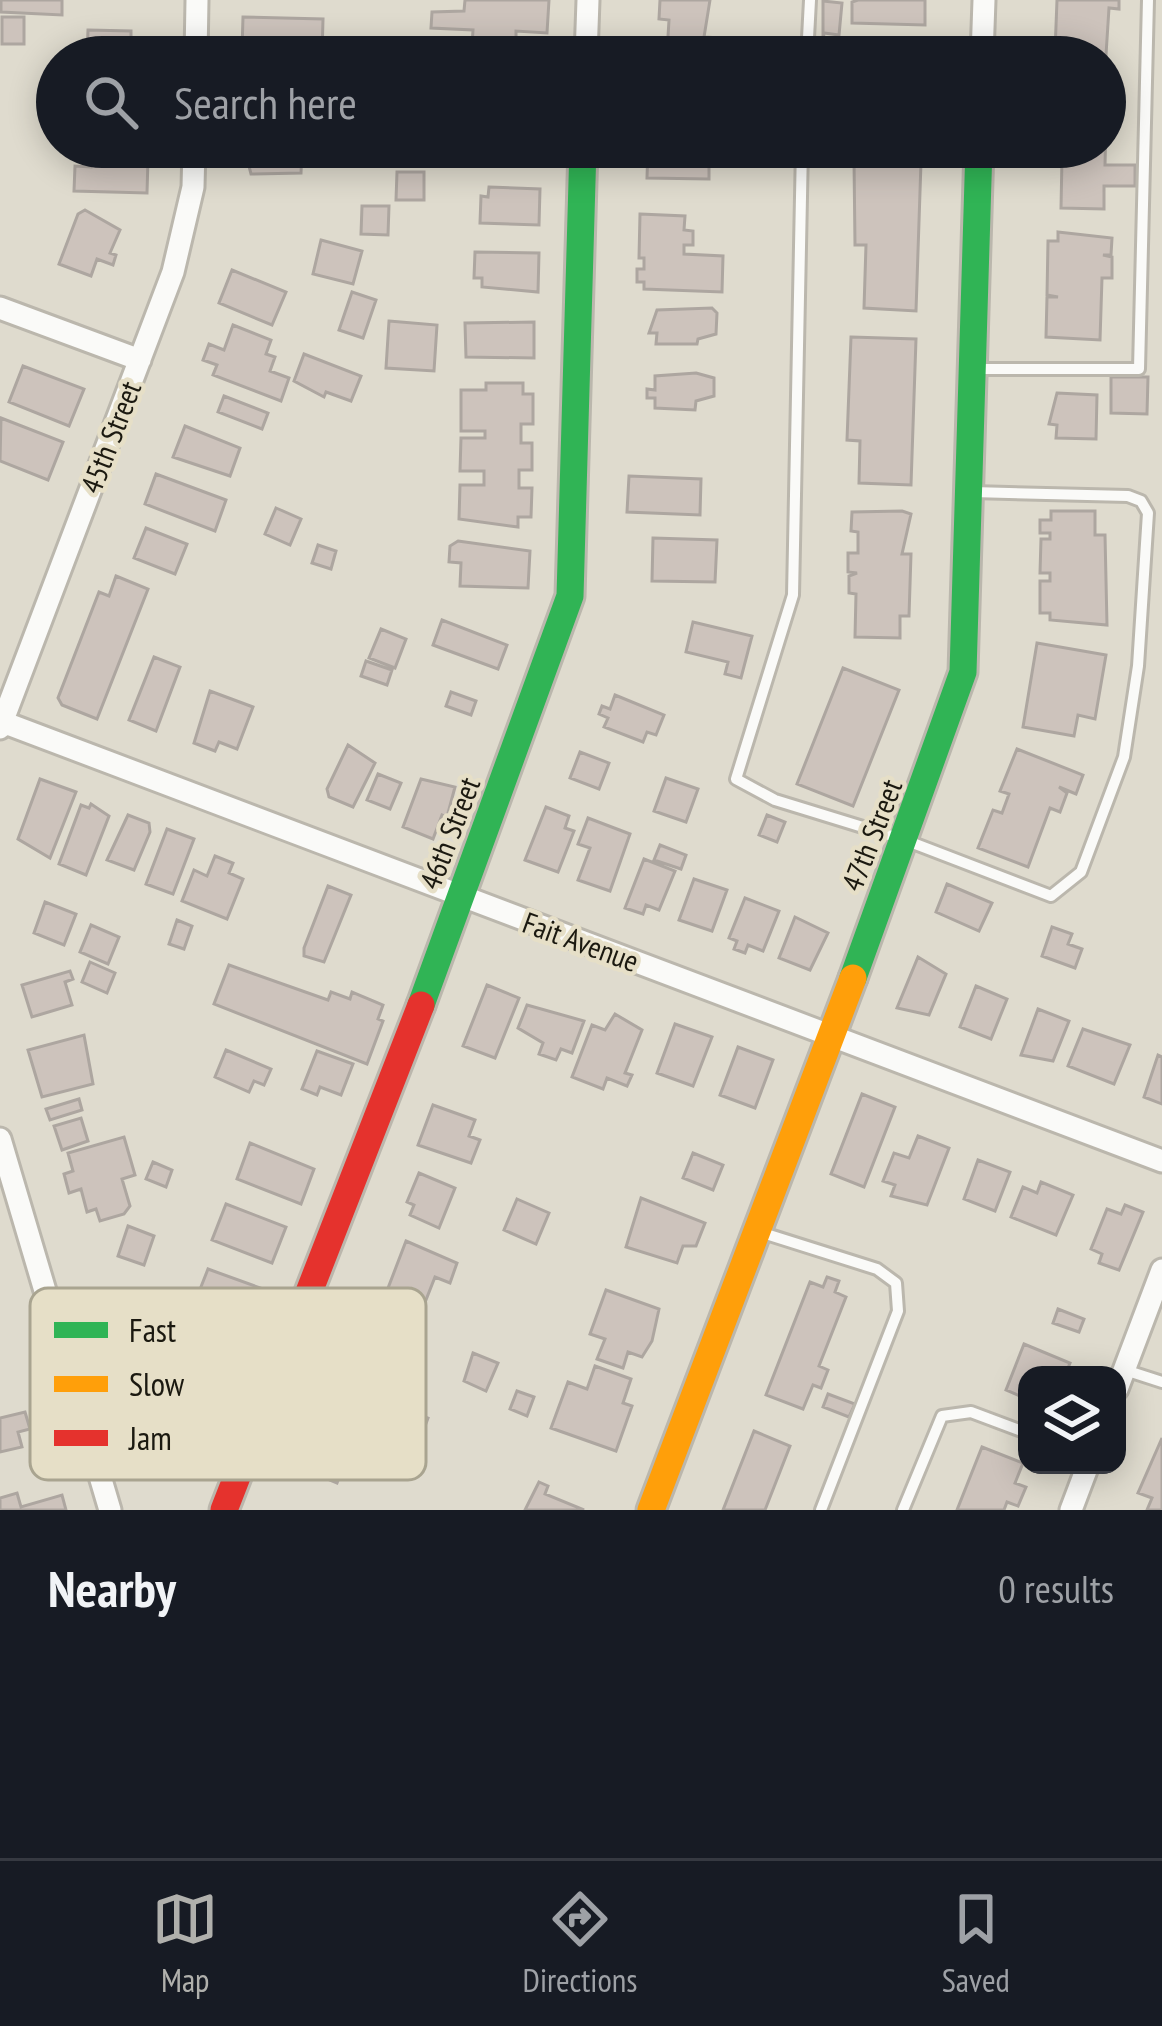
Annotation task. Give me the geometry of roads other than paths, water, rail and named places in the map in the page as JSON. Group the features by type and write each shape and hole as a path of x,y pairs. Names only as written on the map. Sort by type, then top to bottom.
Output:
{"street":[{"path":"196,36 197,0"},
{"path":"587,36 588,0"},
{"path":"983,36 984,0"},
{"name":"45th Street","path":"1,724 184,234 192,168"},
{"name":"46th Street","path":"309,1288 570,596 582,168"},
{"name":"47th Street","path":"651,1510 905,840 963,672 979,168"},
{"path":"0,308 140,360"},
{"name":"Fait Avenue","path":"1,724 1162,1161"},
{"path":"0,1139 44,1288"},
{"path":"1126,1366 1162,1270"},
{"path":"1071,1510 1085,1474"},
{"path":"101,1480 110,1510"},
{"name":"46th Street","path":"224,1510 236,1480"}],"lane":[{"path":"807,36 810,0"},
{"path":"974,369 1139,369 1148,0"},
{"path":"802,168 793,595 736,779 775,800 905,840 1051,896 1081,872 1124,757 1138,666 1148,512 1141,501 1128,496 972,492"},
{"path":"757,1231 877,1269 896,1283 898,1311 821,1510"},
{"path":"1126,1379 1162,1382"},
{"path":"903,1510 942,1416 971,1412 1018,1430"}]}
